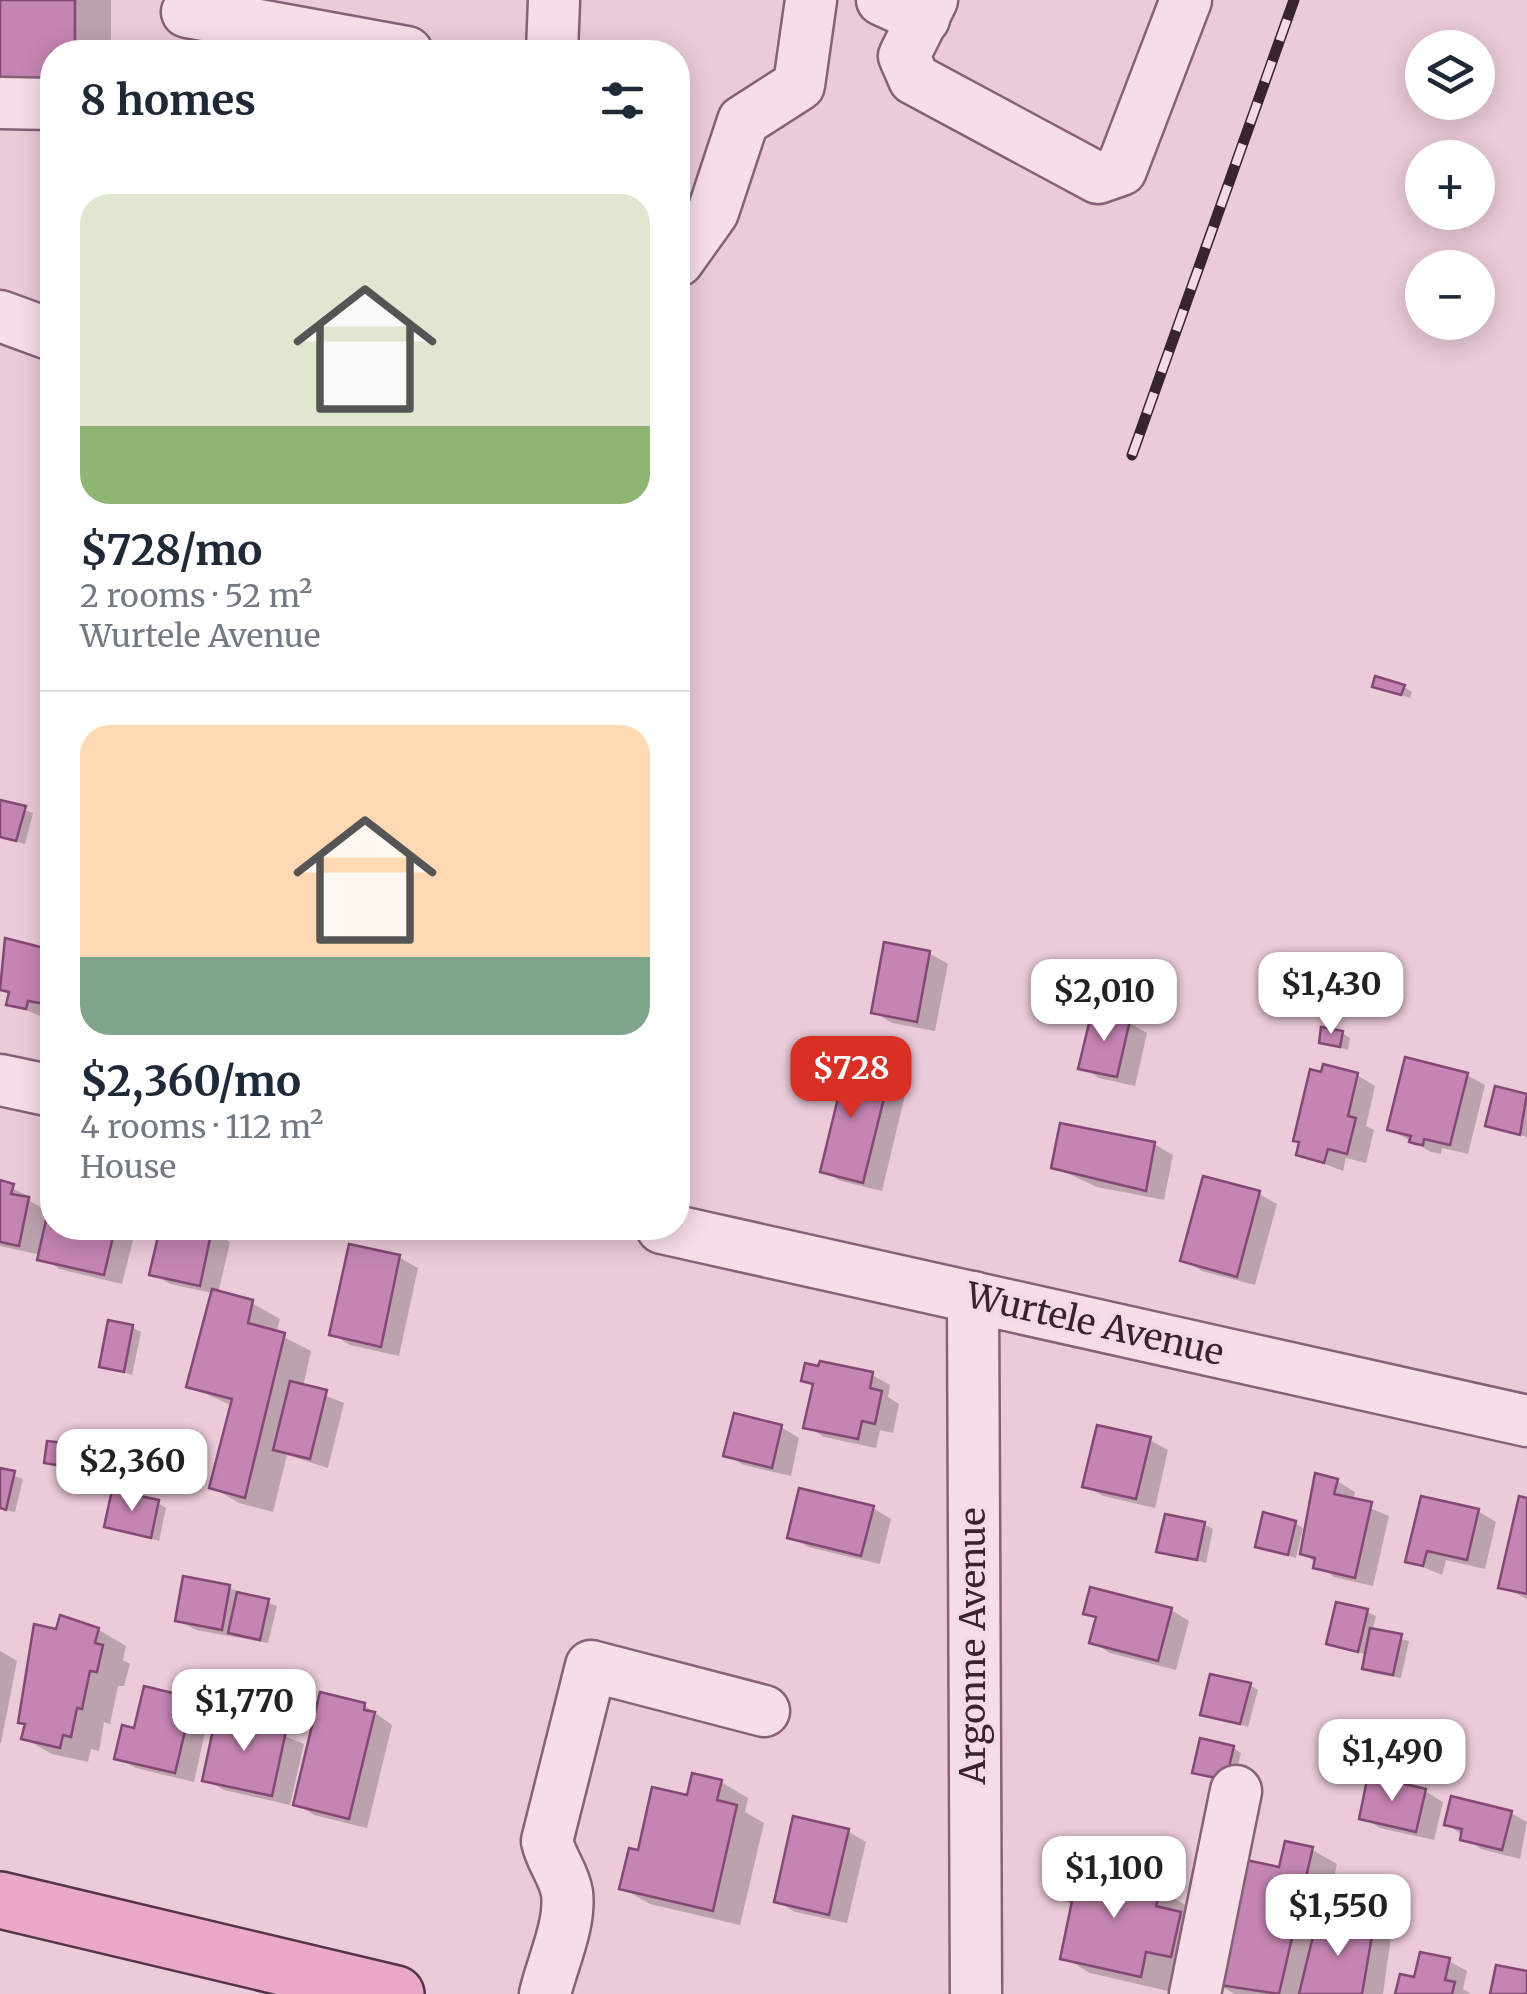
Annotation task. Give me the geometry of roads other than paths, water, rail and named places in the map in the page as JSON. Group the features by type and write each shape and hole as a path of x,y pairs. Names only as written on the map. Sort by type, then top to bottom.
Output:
{"main road":[{"path":"0,1900 361,1990"}],"street":[{"path":"552,40 554,0"},
{"path":"690,245 713,212 743,121 799,85 810,0"},
{"path":"913,6 904,56 914,78 1098,178 1121,170 1186,0"},
{"path":"186,22 319,40"},
{"path":"0,104 40,104"},
{"path":"0,316 40,330"},
{"path":"0,1080 40,1088"},
{"name":"Wurtele Avenue","path":"690,1234 1527,1421"},
{"name":"Argonne Avenue","path":"973,1297 976,1994"},
{"path":"545,1994 567,1908 563,1878 552,1861 547,1842 591,1666 764,1711"},
{"path":"1195,1994 1236,1791"}],"railway":[{"path":"1132,455 1294,0"}]}
